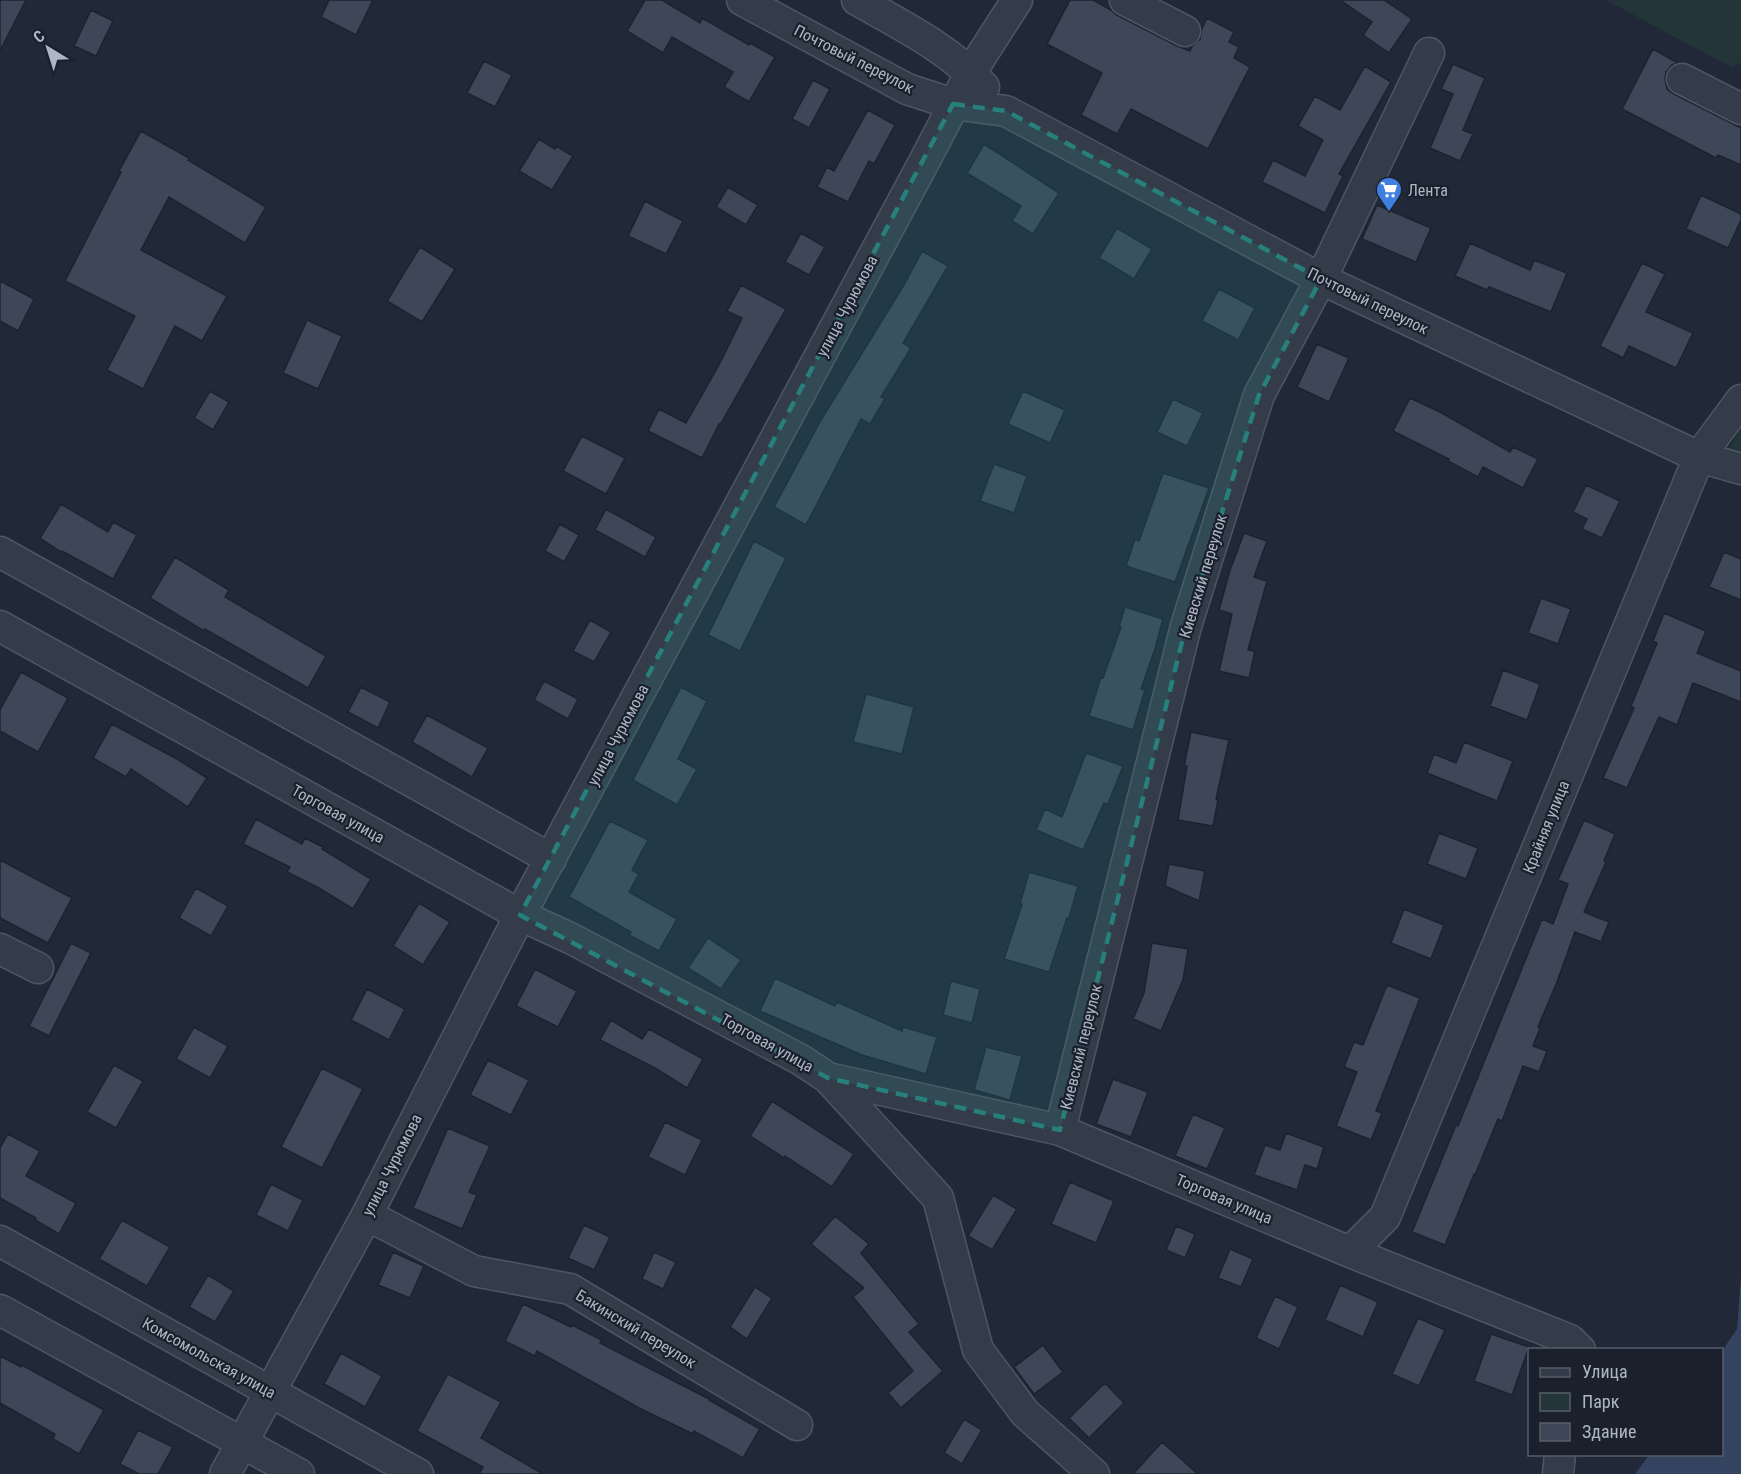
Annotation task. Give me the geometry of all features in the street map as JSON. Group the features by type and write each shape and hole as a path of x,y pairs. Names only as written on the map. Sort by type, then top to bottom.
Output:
{"street":[{"name":"Почтовый переулок","path":"742,0 907,89 953,104 1006,111"},
{"name":"Почтовый переулок","path":"857,0 915,32 970,72 1006,111 1321,279 1699,458 1741,469"},
{"name":"улица Чурюмова","path":"225,1474 366,1215 520,915 920,171 970,72 1017,0"},
{"path":"1125,0 1185,31"},
{"name":"Киевский переулок","path":"1060,1130 1186,626 1259,394 1321,279 1429,53"},
{"path":"1682,79 1741,109"},
{"name":"Крайняя улица","path":"1350,1252 1385,1217 1699,458 1741,400"},
{"path":"0,552 551,859"},
{"name":"Торговая улица","path":"0,626 520,915 593,950 801,1060 828,1078 1060,1130 1350,1252 1570,1340 1578,1348"},
{"path":"0,949 38,968"},
{"path":"828,1078 938,1198 978,1350 1025,1413 1094,1474"},
{"name":"Бакинский переулок","path":"366,1215 474,1271 570,1289 797,1425"},
{"name":"Комсомольская улица","path":"0,1241 418,1474"},
{"path":"0,1310 299,1474"},
{"path":"1558,1474 1560,1456"}],"highlighted area":[{"path":"953,104 1006,111 1321,279 1259,395 1186,626 1060,1130 828,1078 520,915"}],"green space":[{"path":"1606,0 1741,0 1741,62 1733,68"},
{"path":"1741,427 1741,452 1729,449"}],"water":[{"path":"1741,1277 1741,1474 1635,1474 1648,1456 1723,1456 1723,1350 1737,1329"}],"building":[{"path":"0,0 26,0 0,51"},
{"path":"329,0 373,0 356,35 321,17"},
{"path":"645,0 662,0 700,23 702,18 775,57 749,102 724,87 733,72 672,37 663,53 627,31"},
{"path":"1070,0 1093,0 1117,15 1190,51 1200,39 1207,18 1234,32 1229,42 1239,47 1234,58 1250,67 1208,149 1131,109 1117,134 1081,115 1102,73 1047,44"},
{"path":"1340,0 1384,0 1412,19 1389,53 1363,35 1372,22"},
{"path":"91,10 113,21 96,56 74,46"},
{"path":"1653,49 1678,63 1672,65 1666,72 1667,89 1741,128 1741,165 1718,155 1716,158 1622,109"},
{"path":"484,61 512,75 495,107 467,93"},
{"path":"1453,64 1485,78 1463,130 1473,134 1460,161 1430,148 1453,94 1441,89"},
{"path":"1365,66 1391,82 1339,174 1343,176 1325,213 1262,182 1273,160 1305,176 1323,140 1298,126 1315,96 1340,110"},
{"path":"813,80 830,89 809,128 792,119"},
{"path":"868,110 895,125 874,164 869,161 848,202 817,187 827,167 834,171"},
{"path":"141,131 189,158 188,160 266,207 245,243 169,197 141,250 227,296 202,341 175,326 143,389 107,370 135,316 65,281"},
{"path":"539,139 573,156 552,190 519,171"},
{"path":"984,144 1059,193 1033,234 1012,221 1021,206 967,173"},
{"path":"728,187 758,205 746,225 716,207"},
{"path":"1701,195 1741,214 1741,220 1728,248 1686,229"},
{"path":"645,201 683,221 666,254 628,236"},
{"path":"1377,205 1431,228 1416,262 1362,239"},
{"path":"1117,228 1152,249 1134,279 1099,258"},
{"path":"801,233 825,247 809,275 785,262"},
{"path":"1470,243 1530,270 1534,260 1567,273 1551,312 1489,287 1487,290 1455,276"},
{"path":"420,247 455,269 422,322 387,301"},
{"path":"922,251 948,266 903,343 911,348 881,397 885,399 870,424 861,419 806,525 774,507 821,420 904,285"},
{"path":"1642,263 1665,274 1646,312 1693,333 1676,368 1629,346 1623,358 1600,346"},
{"path":"0,281 34,299 18,331 0,321"},
{"path":"741,285 786,309 719,424 702,458 648,431 659,409 686,423 742,318 727,311"},
{"path":"1219,289 1255,308 1238,340 1202,321"},
{"path":"307,320 342,336 318,389 283,373"},
{"path":"1317,344 1349,358 1329,402 1297,387"},
{"path":"210,391 229,402 213,430 194,418"},
{"path":"1023,391 1065,410 1050,443 1008,424"},
{"path":"1410,398 1440,412 1510,452 1513,447 1538,459 1523,488 1483,467 1478,477 1448,461 1449,459 1393,431"},
{"path":"1173,399 1203,413 1187,446 1157,432"},
{"path":"582,436 625,458 606,494 563,471"},
{"path":"994,464 1027,476 1014,513 980,501"},
{"path":"1163,473 1209,488 1175,582 1126,566 1135,539 1139,541"},
{"path":"1586,485 1620,501 1602,538 1582,529 1587,519 1573,512"},
{"path":"61,504 108,532 113,522 137,535 113,579 61,552 40,538"},
{"path":"606,509 656,537 645,557 595,530"},
{"path":"560,524 579,535 564,562 545,551"},
{"path":"1244,533 1267,541 1254,577 1267,581 1248,650 1255,651 1249,678 1219,671 1232,614 1219,610 1230,570"},
{"path":"754,541 786,558 740,651 708,635"},
{"path":"1724,552 1741,559 1741,600 1709,587"},
{"path":"175,557 229,590 225,597 326,656 308,688 205,629 204,631 150,598"},
{"path":"1541,598 1571,609 1558,644 1528,633"},
{"path":"1125,607 1163,619 1141,689 1145,690 1133,730 1089,716 1101,677 1103,678 1121,627 1119,626"},
{"path":"1664,613 1706,631 1697,653 1741,671 1741,702 1693,683 1677,725 1659,717 1627,788 1603,778 1634,708 1631,706 1657,643 1653,641"},
{"path":"590,620 611,632 594,662 573,651"},
{"path":"1503,670 1540,684 1527,720 1490,706"},
{"path":"21,672 68,698 38,752 0,731 0,710"},
{"path":"544,681 578,699 568,719 534,700"},
{"path":"361,687 390,702 378,728 348,712"},
{"path":"681,687 707,701 678,759 697,769 677,805 633,780"},
{"path":"866,694 914,707 902,754 853,742"},
{"path":"427,715 488,748 472,777 412,742"},
{"path":"112,724 207,778 188,807 131,769 126,777 93,758"},
{"path":"1191,732 1229,740 1216,799 1218,800 1213,826 1178,820 1187,766 1184,766"},
{"path":"1464,742 1513,761 1497,801 1427,773 1434,754 1456,763"},
{"path":"1086,753 1123,766 1108,804 1104,803 1083,850 1036,830 1045,809 1062,817"},
{"path":"256,819 302,844 305,838 323,847 322,849 371,879 353,909 287,872 290,867 243,844"},
{"path":"1584,820 1615,834 1604,861 1606,862 1584,912 1609,922 1601,942 1575,932 1538,1027 1540,1028 1533,1046 1547,1051 1539,1072 1523,1066 1502,1121 1498,1119 1445,1245 1412,1232 1456,1125 1458,1126 1542,919 1553,924 1568,884 1558,880"},
{"path":"610,821 648,840 632,870 639,874 629,892 677,919 659,951 629,935 631,932 569,897"},
{"path":"1439,833 1478,848 1466,879 1427,864"},
{"path":"0,860 72,898 48,943 0,918"},
{"path":"1169,864 1205,871 1199,901 1165,886"},
{"path":"1029,872 1078,886 1049,972 1004,959 1022,904 1020,904"},
{"path":"196,888 228,906 211,936 179,918"},
{"path":"419,903 450,922 423,965 393,946"},
{"path":"1404,909 1444,925 1431,959 1391,943"},
{"path":"708,938 741,960 721,989 688,968"},
{"path":"71,943 91,953 49,1036 29,1026"},
{"path":"1152,943 1188,949 1183,980 1161,1031 1133,1019 1144,993"},
{"path":"535,969 577,991 558,1027 516,1006"},
{"path":"775,978 835,1006 837,1002 902,1031 903,1027 937,1037 926,1074 862,1055 760,1011"},
{"path":"951,981 980,989 972,1023 943,1015"},
{"path":"1387,985 1420,998 1376,1111 1382,1113 1371,1140 1336,1126 1357,1072 1344,1067 1354,1042 1363,1045"},
{"path":"367,989 405,1009 389,1040 351,1020"},
{"path":"611,1020 642,1039 649,1029 703,1059 687,1088 655,1068 600,1040"},
{"path":"194,1027 228,1046 210,1078 176,1059"},
{"path":"986,1047 1022,1056 1010,1100 974,1090"},
{"path":"488,1060 529,1080 511,1115 470,1095"},
{"path":"114,1065 143,1081 116,1128 87,1112"},
{"path":"322,1068 363,1089 322,1168 281,1147"},
{"path":"1113,1079 1148,1092 1131,1137 1096,1124"},
{"path":"772,1101 854,1154 832,1187 750,1136"},
{"path":"1193,1114 1225,1128 1207,1169 1175,1156"},
{"path":"665,1122 702,1140 685,1175 648,1157"},
{"path":"448,1128 490,1146 469,1192 477,1195 462,1229 413,1208"},
{"path":"1286,1133 1324,1147 1317,1169 1305,1165 1297,1190 1254,1175 1265,1145 1280,1150"},
{"path":"8,1134 40,1151 26,1176 76,1203 59,1234 0,1198 0,1148"},
{"path":"1070,1182 1114,1201 1096,1243 1051,1224"},
{"path":"271,1184 303,1200 288,1231 256,1215"},
{"path":"993,1195 1017,1209 992,1250 968,1236"},
{"path":"835,1216 869,1244 861,1253 919,1324 909,1332 943,1371 901,1408 888,1393 913,1371 853,1297 864,1288 811,1244"},
{"path":"122,1220 170,1247 147,1286 99,1259"},
{"path":"584,1225 610,1237 594,1270 568,1258"},
{"path":"1176,1226 1195,1234 1185,1258 1166,1250"},
{"path":"1230,1249 1253,1259 1241,1287 1218,1278"},
{"path":"393,1252 424,1266 410,1298 378,1285"},
{"path":"654,1252 676,1262 663,1289 642,1279"},
{"path":"208,1275 234,1291 215,1322 189,1307"},
{"path":"1340,1285 1378,1302 1363,1337 1325,1320"},
{"path":"755,1287 772,1298 747,1339 730,1327"},
{"path":"1275,1296 1298,1307 1279,1349 1256,1338"},
{"path":"523,1304 602,1340 600,1343 709,1399 760,1429 743,1458 694,1431 693,1434 639,1408 537,1351 535,1356 505,1341"},
{"path":"1418,1318 1445,1330 1419,1386 1392,1374"},
{"path":"1491,1334 1529,1347 1512,1395 1474,1381"},
{"path":"1043,1345 1063,1372 1034,1394 1014,1367"},
{"path":"341,1353 382,1376 365,1407 324,1384"},
{"path":"0,1356 21,1367 22,1365 104,1410 79,1454 53,1439 55,1434 0,1403"},
{"path":"448,1374 501,1402 481,1438 543,1474 479,1474 483,1467 417,1431"},
{"path":"1105,1383 1124,1403 1089,1438 1069,1418"},
{"path":"964,1419 982,1430 962,1464 944,1453"},
{"path":"138,1430 173,1447 158,1474 139,1474 120,1464"},
{"path":"1162,1442 1198,1474 1133,1474"}],"place":[{"name":"Лента","path":"1389,213"}]}
